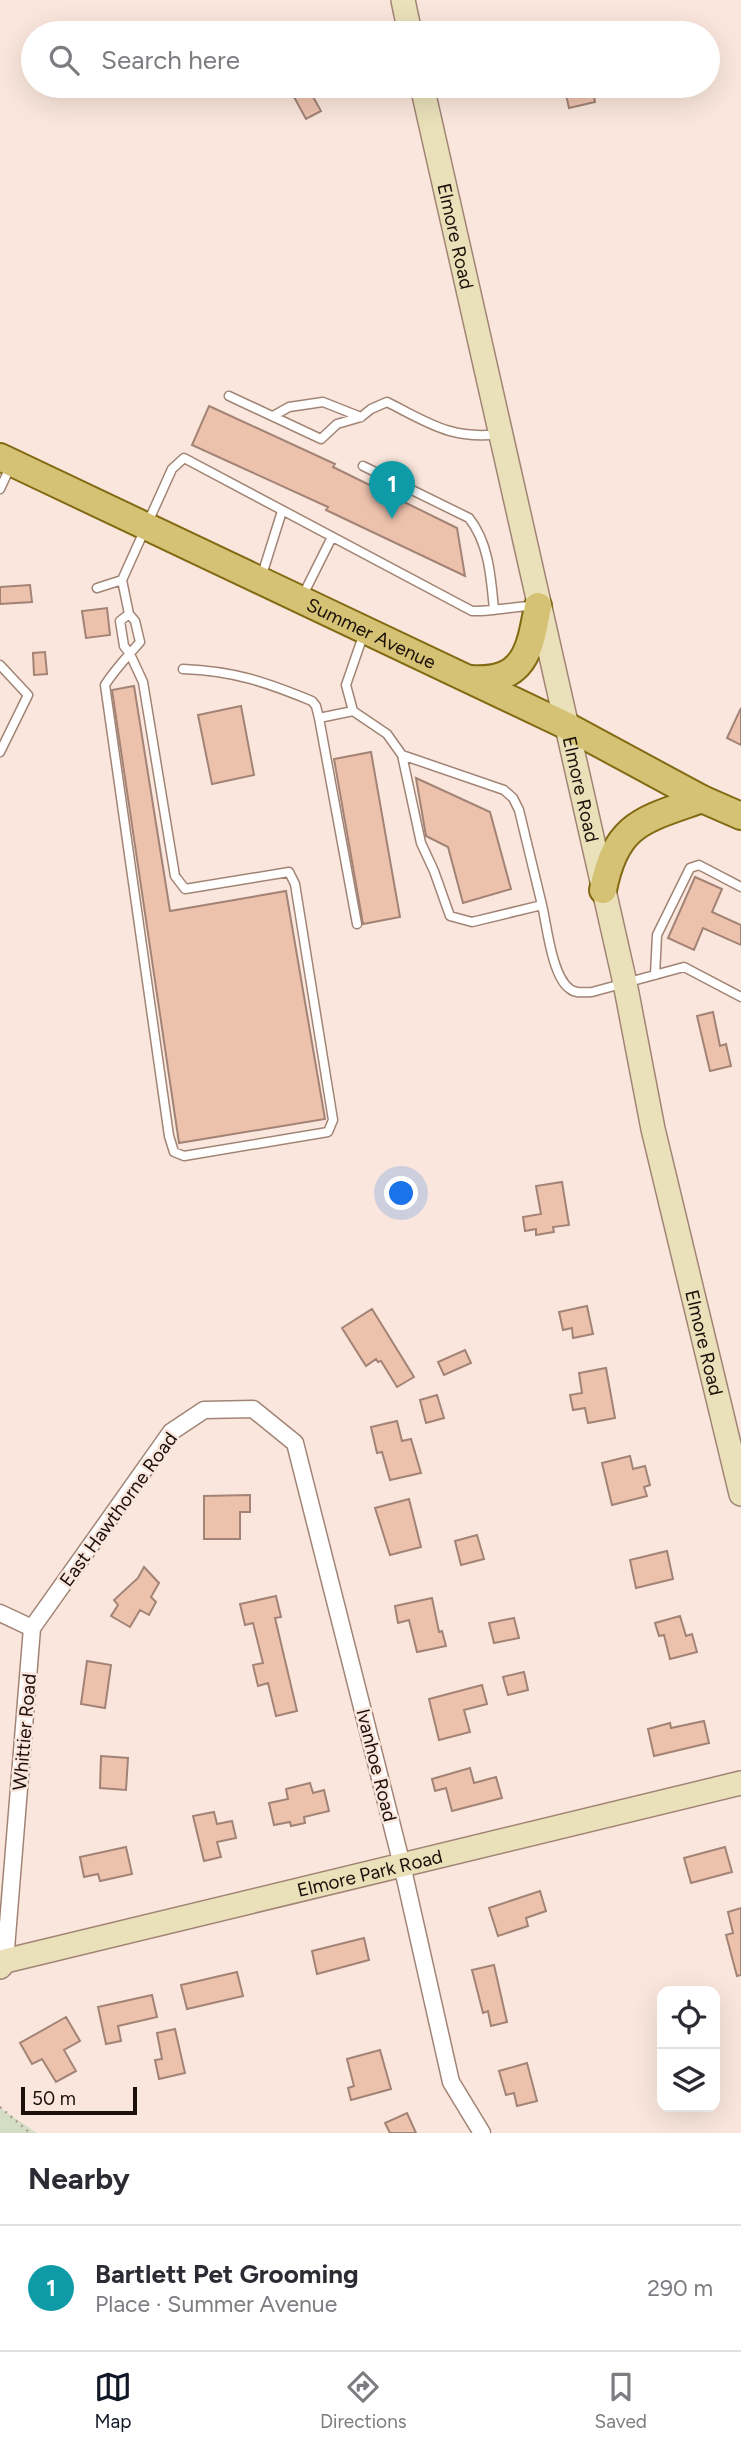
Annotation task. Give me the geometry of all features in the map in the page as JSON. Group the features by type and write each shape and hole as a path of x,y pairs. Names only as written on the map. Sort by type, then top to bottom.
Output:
{"main road":[{"name":"Summer Avenue","path":"6,460 565,725 702,799 741,816"},
{"path":"470,680 485,681 497,677 523,661 531,646 538,606"},
{"path":"603,890 614,850 632,829 655,815 702,799"}],"street":[{"path":"403,0 407,21"},
{"name":"Elmore Road","path":"425,98 625,983 653,1129 729,1431 741,1494"},
{"name":"East Hawthorne Road","path":"32,1628 171,1432 204,1410 253,1409"},
{"name":"Ivanhoe Road","path":"253,1409 295,1443 402,1865 451,2082 482,2133"},
{"path":"0,1613 32,1628"},
{"name":"Whittier Road","path":"3,1964 32,1628"},
{"name":"Elmore Park Road","path":"3,1964 741,1783"}],"lane":[{"path":"229,396 321,439 337,424 361,418 387,402 446,431 476,437 500,435"},
{"path":"273,416 289,407 323,402 361,418"},
{"path":"129,614 120,621 124,646 130,654 143,682 175,876 185,889 289,872 295,884 333,1120 328,1132 184,1156 174,1152 169,1136 105,685 130,654 140,642 135,621 129,614 122,580 172,469 184,458 472,611 538,606"},
{"path":"0,489 6,460"},
{"path":"363,466 469,518 478,529 488,562 494,610"},
{"path":"261,580 282,511"},
{"path":"301,599 332,537"},
{"path":"97,587 122,580"},
{"path":"365,630 346,685 353,711 387,734 402,755 421,843 450,916 472,922 542,905"},
{"path":"0,752 29,695 1,669"},
{"path":"183,669 213,670 265,681 312,701 316,706 356,923"},
{"path":"319,718 353,711"},
{"path":"402,755 504,790 513,798 519,810 559,975 568,988 576,993 592,992 684,968 741,997"},
{"path":"655,975 657,935 690,868 699,865 741,887"}],"path":[{"path":"0,2107 30,2133"}],"green space":[{"path":"0,2108 37,2133 0,2133"}],"building":[{"path":"295,98 314,98 321,111 306,119"},
{"path":"567,98 594,98 595,102 569,108"},
{"path":"209,406 335,464 333,467 457,528 465,576 326,510 328,507 192,445"},
{"path":"30,585 32,602 0,604 0,587"},
{"path":"107,608 110,635 86,638 82,611"},
{"path":"45,652 47,674 34,675 33,653"},
{"path":"134,686 170,911 286,891 325,1119 179,1143 112,690"},
{"path":"241,706 254,775 212,784 198,715"},
{"path":"741,708 741,745 727,738"},
{"path":"371,752 400,917 363,924 334,759"},
{"path":"416,778 490,812 511,889 463,903 448,847 426,836"},
{"path":"695,877 722,889 712,912 741,925 741,945 703,928 694,950 668,938"},
{"path":"713,1012 720,1046 726,1044 731,1066 710,1071 697,1016"},
{"path":"562,1182 569,1225 553,1227 554,1232 536,1235 536,1229 525,1231 523,1217 541,1214 536,1186"},
{"path":"587,1306 593,1334 573,1338 572,1328 563,1330 559,1312"},
{"path":"372,1309 414,1377 397,1387 381,1361 376,1359 366,1366 342,1328"},
{"path":"465,1350 471,1363 444,1375 438,1362"},
{"path":"606,1368 615,1418 588,1423 585,1408 573,1410 570,1395 582,1393 579,1373"},
{"path":"437,1395 444,1418 426,1423 420,1400"},
{"path":"397,1421 402,1441 411,1439 421,1473 390,1480 382,1452 377,1453 371,1427"},
{"path":"630,1456 633,1469 645,1466 650,1485 644,1487 647,1496 612,1505 602,1463"},
{"path":"250,1495 250,1512 240,1512 240,1539 204,1539 204,1496"},
{"path":"409,1499 421,1547 390,1555 375,1508"},
{"path":"477,1535 484,1559 461,1565 455,1541"},
{"path":"667,1551 673,1579 636,1588 630,1560"},
{"path":"144,1567 159,1583 151,1597 156,1602 149,1615 140,1610 130,1627 111,1616 118,1605 114,1600 138,1578"},
{"path":"276,1596 281,1617 275,1618 297,1711 276,1716 268,1683 258,1686 253,1665 263,1663 253,1623 245,1625 240,1604"},
{"path":"432,1598 439,1632 442,1631 446,1646 417,1652 409,1620 398,1623 395,1606"},
{"path":"680,1616 686,1636 692,1634 697,1652 670,1659 664,1635 659,1636 655,1623"},
{"path":"514,1618 519,1638 494,1643 489,1623"},
{"path":"87,1661 111,1665 105,1708 81,1704"},
{"path":"524,1672 528,1690 508,1695 503,1677"},
{"path":"482,1685 487,1704 464,1710 470,1732 439,1740 429,1699"},
{"path":"704,1721 709,1743 654,1756 648,1729 670,1723 671,1728"},
{"path":"101,1756 128,1758 126,1790 100,1788"},
{"path":"470,1768 474,1783 496,1777 502,1798 452,1811 446,1788 435,1791 432,1779"},
{"path":"310,1783 313,1793 324,1790 329,1811 304,1817 305,1823 274,1825 269,1803 288,1799 286,1789"},
{"path":"214,1812 217,1824 232,1821 236,1838 217,1842 221,1857 204,1861 193,1816"},
{"path":"126,1847 132,1874 100,1881 98,1874 84,1877 80,1857"},
{"path":"725,1847 732,1872 691,1883 684,1858"},
{"path":"540,1891 546,1911 526,1918 528,1926 498,1936 489,1908"},
{"path":"741,1908 741,1975 737,1976 726,1935 733,1933 728,1912"},
{"path":"364,1938 369,1960 317,1974 312,1951"},
{"path":"494,1965 507,2022 491,2026 488,2011 483,2013 472,1970"},
{"path":"237,1972 243,1996 187,2009 181,1985"},
{"path":"152,1995 157,2017 118,2026 121,2041 106,2044 98,2007"},
{"path":"66,2017 80,2041 64,2050 76,2071 56,2082 42,2059 32,2064 20,2043"},
{"path":"175,2029 185,2073 159,2079 155,2060 162,2059 157,2033"},
{"path":"380,2050 391,2089 351,2100 348,2088 354,2086 347,2059"},
{"path":"527,2063 537,2101 517,2106 514,2093 506,2095 499,2071"},
{"path":"407,2113 416,2133 390,2133 385,2123"}],"place":[{"name":"Bartlett Pet Grooming","path":"392,519"}]}
